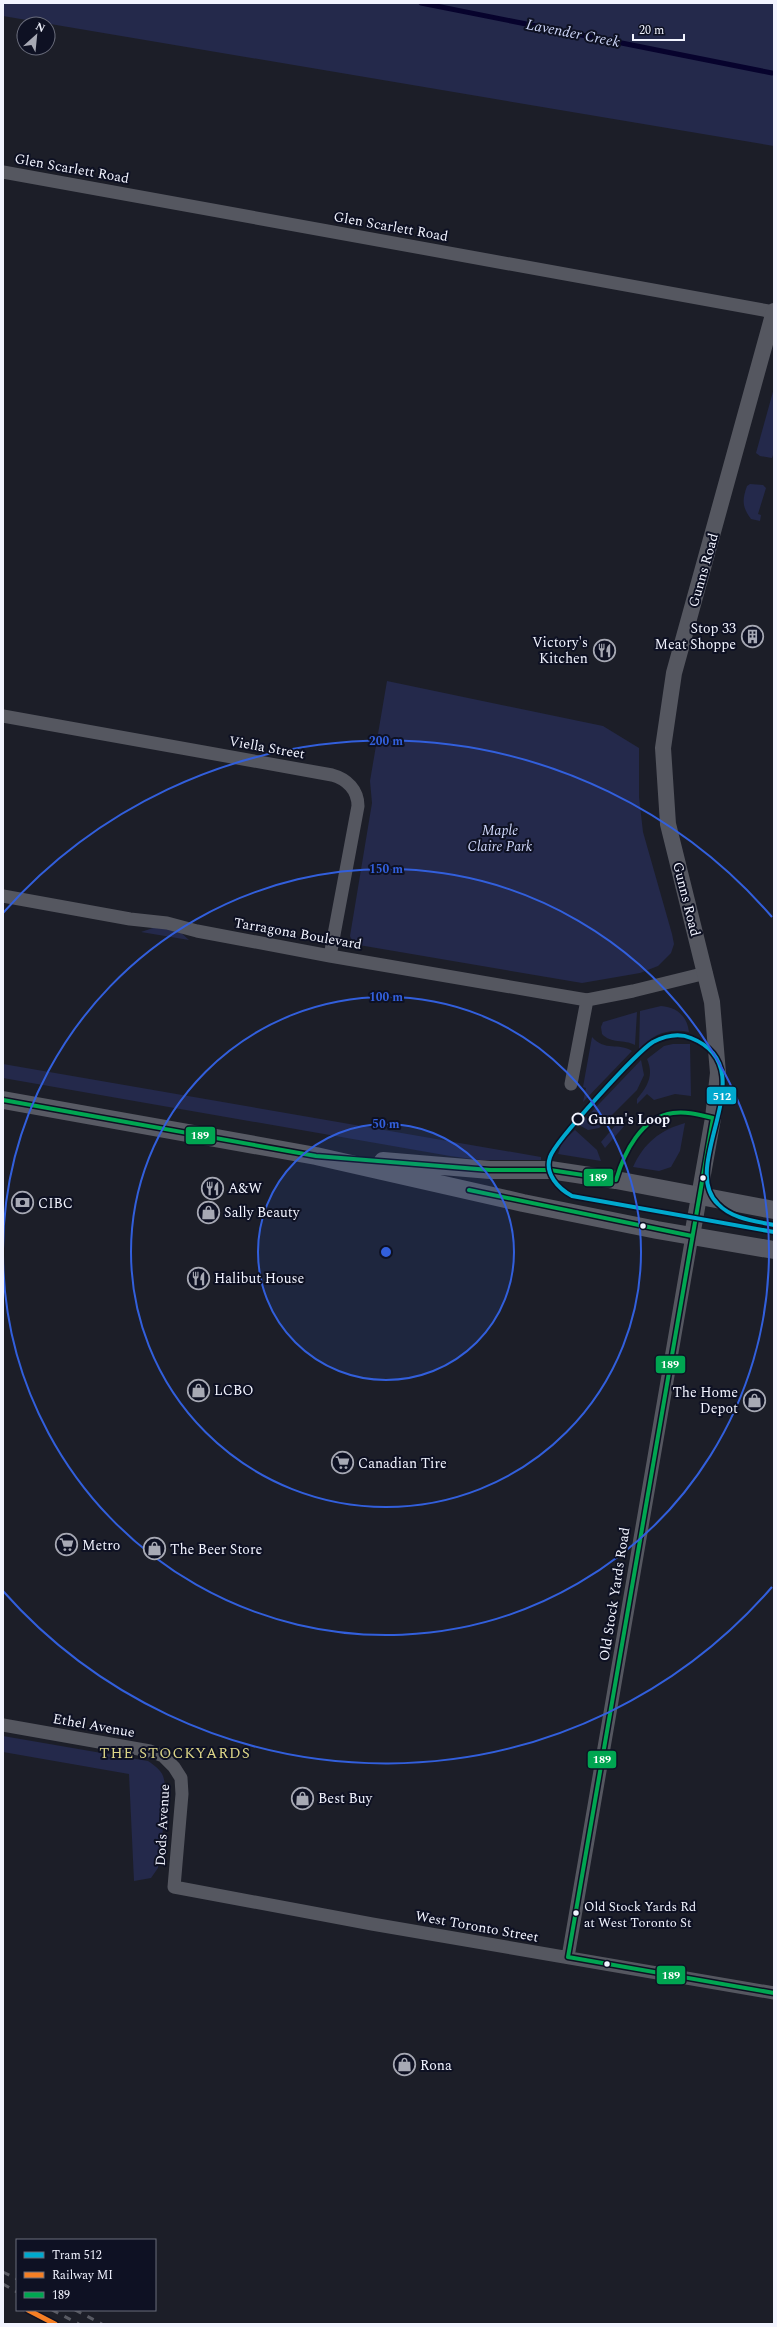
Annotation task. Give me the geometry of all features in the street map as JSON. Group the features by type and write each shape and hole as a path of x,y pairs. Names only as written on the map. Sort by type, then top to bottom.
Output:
{"main road":[{"path":"3,1100 316,1156 524,1203 692,1236 774,1250"},
{"path":"316,1156 490,1170 550,1170 616,1180 774,1210"}],"street":[{"name":"Glen Scarlett Road","path":"3,172 774,312"},
{"name":"Gunns Road","path":"692,1236 713,1118 718,1073 712,1002 668,824 664,734 674,673 774,312"},
{"name":"Viella Street","path":"3,716 332,775 347,783 357,796 358,806 330,956"},
{"name":"Tarragona Boulevard","path":"3,896 130,919 167,923 197,931 330,956 587,1000"},
{"path":"571,1084 587,1000 633,991 706,973"},
{"name":"Old Stock Yards Road","path":"568,1957 692,1236"},
{"name":"Ethel Avenue","path":"3,1725 150,1751 163,1756 174,1767"},
{"name":"Dods Avenue","path":"174,1767 181,1778 182,1794 174,1887"},
{"name":"West Toronto Street","path":"174,1887 364,1923 774,1993"}],"green space":[{"path":"3,3 774,3 774,146 56,25 56,16 16,16 16,18 3,16"},
{"path":"774,388 774,452 772,458 760,456 756,453"},
{"path":"750,484 763,485 766,488 758,514 761,515 760,521 751,519 744,507 744,495 747,486"},
{"name":"Maple Claire Park","path":"387,681 603,726 639,748 639,797 643,832 674,944 671,953 658,966 640,973 582,983 353,944 350,936 372,803 370,781"},
{"path":"156,927 179,931 189,940 141,932"},
{"path":"661,1006 672,1008 680,1013 686,1021 689,1032 675,1031 662,1033 650,1039 639,1049 640,1011"},
{"path":"637,1012 635,1045 609,1039 602,1034 601,1027 603,1022"},
{"path":"592,1037 597,1042 607,1046 627,1048 632,1051 583,1102 586,1088 583,1087"},
{"path":"673,1044 690,1044 691,1096 675,1094 654,1100 647,1094 637,1104 637,1099 649,1080 650,1070 647,1059 664,1046"},
{"path":"641,1060 644,1075 637,1090 599,1128 588,1130 579,1125"},
{"path":"3,1064 541,1157 541,1160 480,1160 450,1156 3,1078"},
{"path":"620,1120 625,1125 605,1148 601,1142"},
{"path":"685,1123 680,1151 671,1167 659,1171 633,1167 642,1151 648,1144 668,1129"},
{"path":"575,1130 597,1150 601,1161 558,1154 562,1142"},
{"path":"3,1736 148,1761 157,1768 163,1776 165,1785 165,1808 158,1868 151,1878 134,1881 129,1774 3,1752"}],"waterway":[{"name":"Lavender Creek","path":"421,3 772,73"}],"railway":[{"path":"3,2272 16,2278"},
{"path":"3,2284 16,2291"},
{"path":"54,2311 79,2324"},
{"path":"77,2311 102,2324"}],"tram line":[{"name":"512","path":"774,1225 744,1219 730,1213 718,1204 708,1187 707,1166 722,1093 722,1071 712,1052 686,1036 677,1035 662,1038 653,1042 644,1049 615,1078 566,1133 550,1157 549,1169 551,1175 558,1185 572,1196 774,1232"}],"rail line":[{"name":"MI","path":"30,2311 55,2324"}],"transit line":[{"name":"189","path":"3,1100 316,1156 490,1170 550,1170 616,1180 629,1148 643,1129 652,1121 673,1113 693,1114 713,1118 568,1957"},
{"name":"189","path":"469,1190 692,1236"},
{"name":"189","path":"568,1957 774,1993"}],"place":[{"name":"Stop 33 Meat Shoppe","path":"752,636"},
{"name":"Victory's Kitchen","path":"604,650"},
{"name":"Gunn's Loop","path":"578,1119"},
{"name":"A&W","path":"213,1188"},
{"name":"CIBC","path":"23,1203"},
{"name":"Sally Beauty","path":"209,1212"},
{"name":"Halibut House","path":"198,1278"},
{"name":"LCBO","path":"198,1390"},
{"name":"The Home Depot","path":"754,1400"},
{"name":"Canadian Tire","path":"342,1463"},
{"name":"Metro","path":"67,1545"},
{"name":"The Beer Store","path":"154,1549"},
{"name":"Best Buy","path":"303,1798"},
{"name":"Old Stock Yards Rd at West Toronto St","path":"576,1913"},
{"name":"Rona","path":"405,2065"}],"district":[{"name":"THE STOCKYARDS","path":"175,1753"}]}
